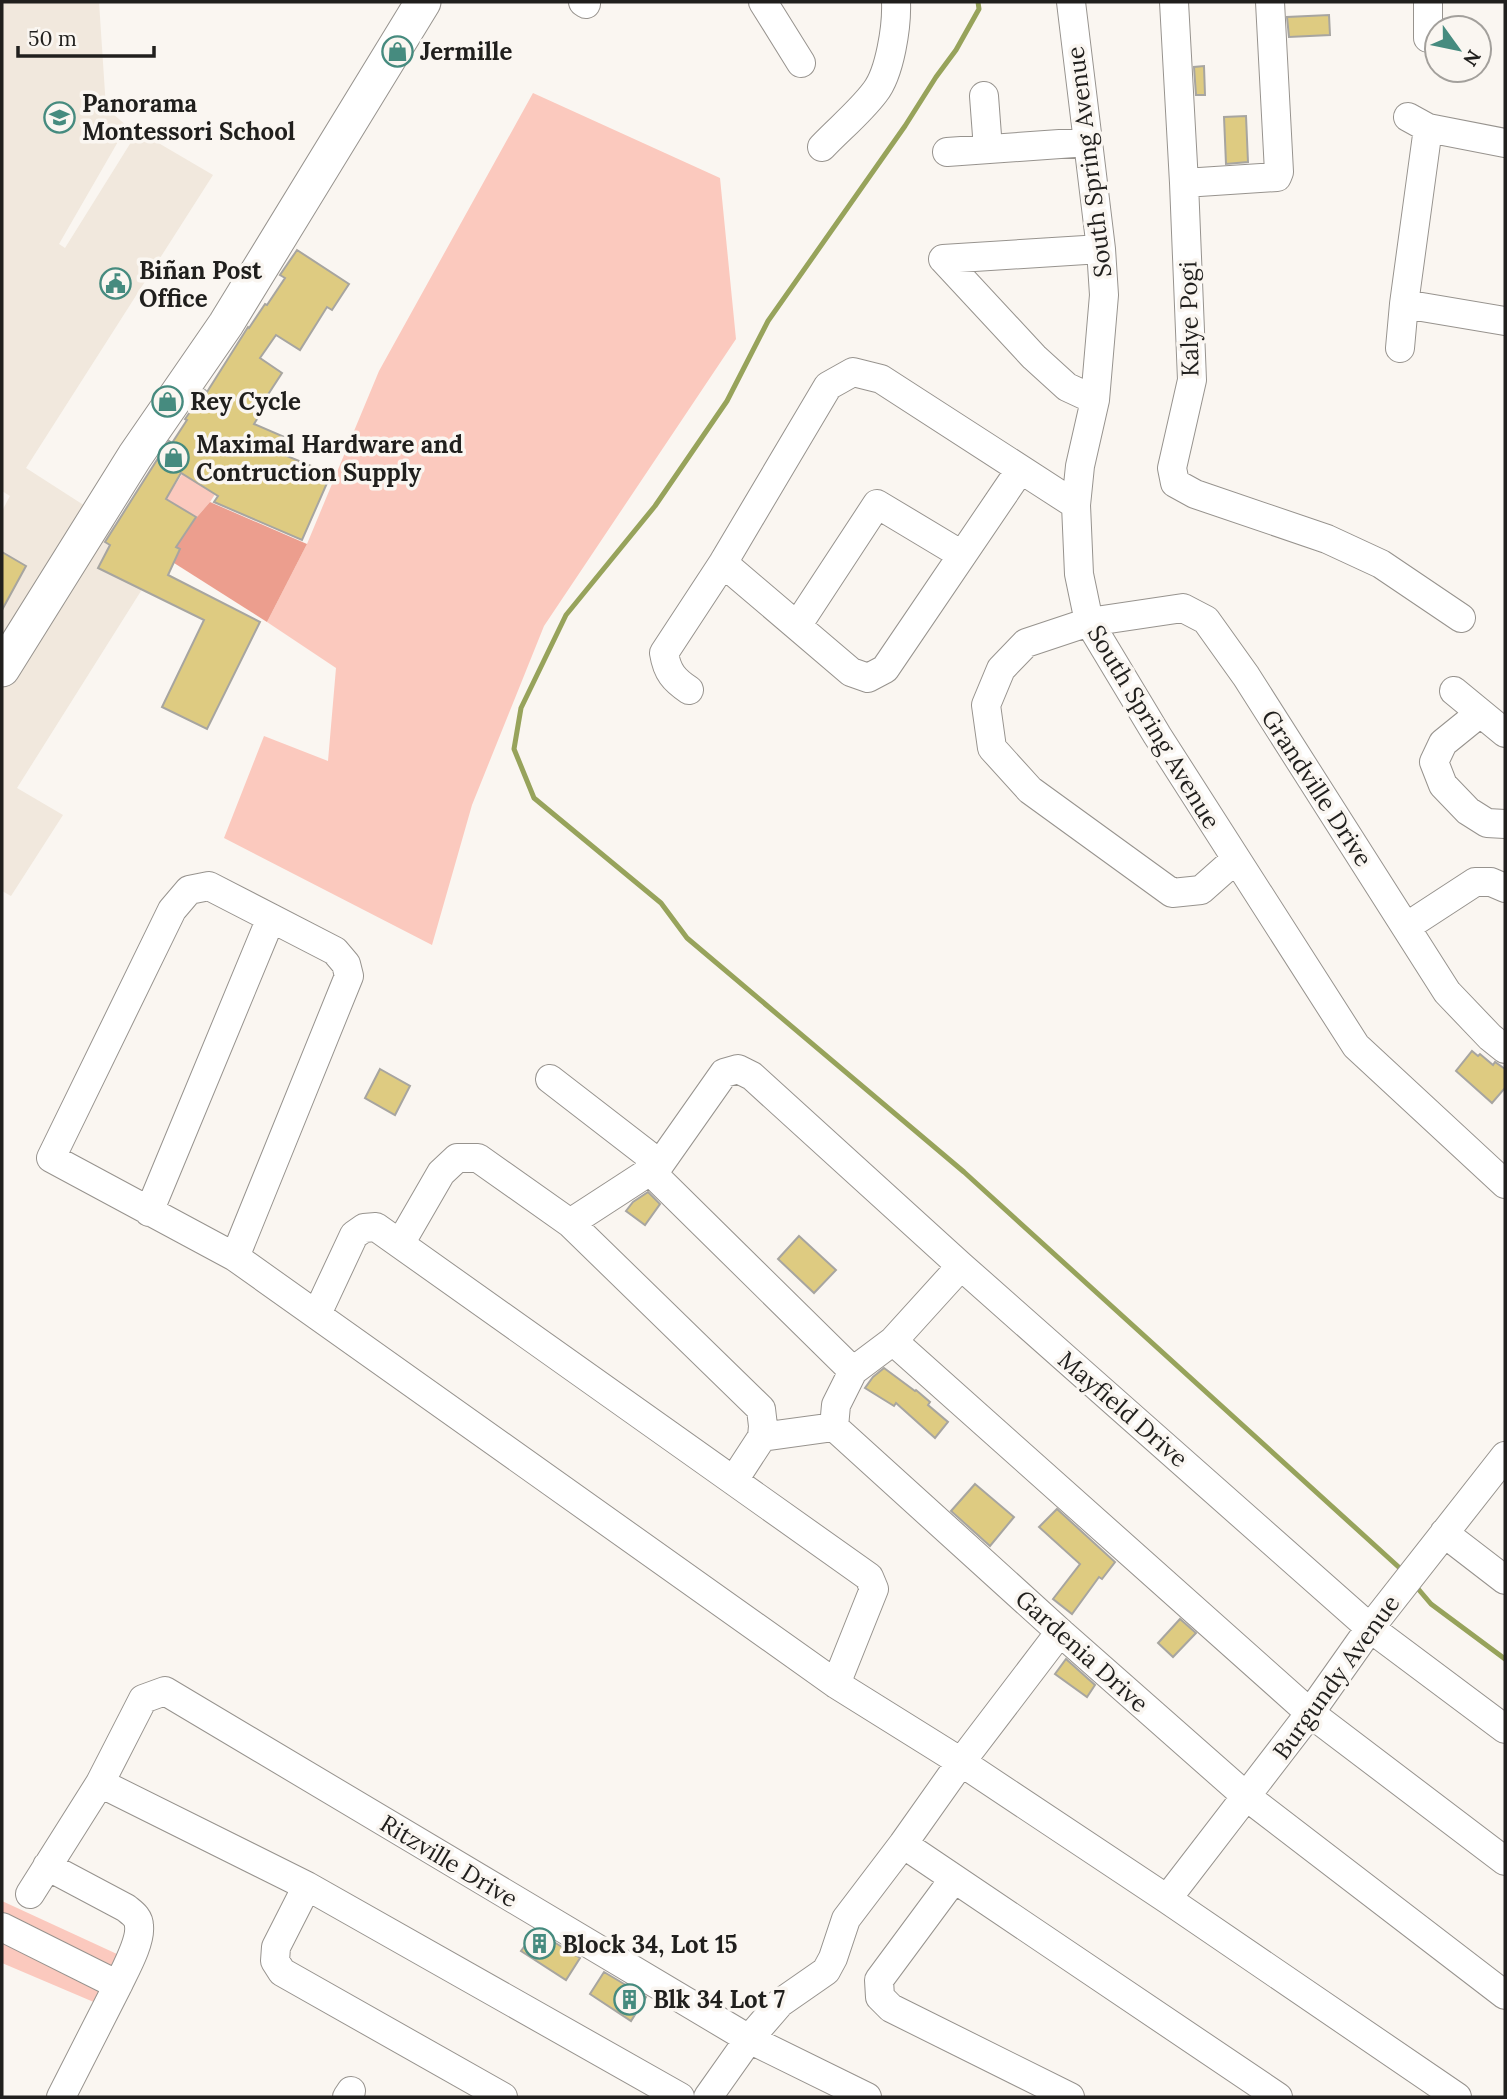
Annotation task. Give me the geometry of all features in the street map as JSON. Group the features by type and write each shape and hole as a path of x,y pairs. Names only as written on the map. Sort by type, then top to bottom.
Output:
{"main road":[{"path":"2,669 129,467 226,324 423,2"}],"street":[{"path":"763,2 801,63"},
{"path":"821,147 877,90 890,57 897,2"},
{"name":"South Spring Avenue","path":"1071,2 1101,249 1104,295 1096,400 1080,466 1076,505 1079,574 1089,622 1157,736 1356,1046 1505,1184"},
{"name":"Kalye Pogi","path":"1174,2 1192,380 1172,468 1175,483 1195,494 1327,539 1381,564 1461,618"},
{"path":"1184,183 1277,177 1279,173 1270,2"},
{"path":"984,96 988,149"},
{"path":"1400,348 1418,123 1505,143"},
{"path":"947,152 1088,142"},
{"path":"1096,400 1067,387 1034,357 943,259 1101,249"},
{"path":"1404,304 1505,321"},
{"path":"690,690 677,682 667,669 664,653 723,563 828,386 853,372 881,379 1076,505"},
{"path":"723,563 851,672 868,678 885,669 1020,470"},
{"path":"797,626 877,504 962,555"},
{"name":"Grandville Drive","path":"1236,859 1201,890 1172,893 1030,790 992,748 986,705 1000,669 1026,643 1089,622 1183,608 1206,620 1246,676 1447,992 1505,1049"},
{"path":"1454,691 1505,733"},
{"path":"1480,713 1443,743 1434,762 1443,785 1468,811 1487,823 1505,824"},
{"path":"1406,927 1475,882 1491,882 1505,888"},
{"path":"235,1257 349,976 346,964 335,951 209,886 189,890 173,910 51,1158 235,1257 835,1684 961,1762 1457,2097"},
{"path":"149,1212 271,918"},
{"name":"Mayfield Drive","path":"655,1167 724,1073 737,1069 752,1076 961,1266 1370,1628 1505,1729"},
{"path":"550,1079 655,1167 853,1371"},
{"path":"400,1244 442,1173 457,1158 478,1158 570,1223 761,1409 762,1437 734,1480"},
{"path":"570,1223 655,1167"},
{"path":"317,1314 354,1235 364,1227 376,1227 734,1480 869,1577 874,1588 835,1684"},
{"path":"762,1437 834,1427 836,1405 853,1371 893,1341 961,1266"},
{"path":"893,1341 1310,1713 1505,1861"},
{"name":"Gardenia Drive","path":"834,1427 1247,1797 1505,1995"},
{"name":"Burgundy Avenue","path":"1167,1899 1310,1713 1370,1628 1504,1458"},
{"path":"1444,1533 1505,1580"},
{"path":"708,2097 749,2039 780,2003 826,1971 846,1919 1060,1632"},
{"name":"Ritzville Drive","path":"100,1783 143,1699 165,1691 749,2039 867,2097"},
{"path":"30,1894 100,1783 307,1886 680,2097"},
{"path":"903,1844 1278,2097"},
{"path":"47,1866 126,1908 135,1915 139,1925 136,1943 118,1985 61,2097"},
{"path":"953,1880 879,1980 880,1997 891,2008 1070,2097"},
{"path":"307,1886 275,1947 275,1961 282,1972 503,2097"},
{"path":"2,1927 118,1985"}],"shaded area":[{"path":"2,2 99,2 106,108 127,126 59,244 65,248 138,131 213,175 26,468 163,556 17,788 63,815 11,896 2,891 2,511 10,496 2,491"},
{"path":"533,93 720,178 736,339 544,626 472,805 432,945 224,838 264,736 328,761 336,668 267,622 307,544 379,371"},
{"path":"201,445 235,463 197,517 166,499"},
{"path":"210,502 307,544 267,622 163,556"},
{"path":"2,1901 117,1954 96,2003 2,1963"}],"building":[{"path":"1329,15 1330,35 1289,37 1287,17"},
{"path":"1204,66 1205,95 1196,95 1194,67"},
{"path":"1246,116 1248,162 1226,164 1224,117"},
{"path":"297,250 349,284 332,310 327,307 300,350 276,335 260,358 282,373 256,413 259,416 254,424 289,439 282,454 331,474 302,540 214,502 218,496 181,473 166,499 196,517 176,547 180,549 168,575 260,622 207,729 162,707 204,620 98,568 110,545 105,542 169,441 172,443 187,420 185,419 205,390 207,392 248,327 285,278 280,275"},
{"path":"2,552 26,566 2,610"},
{"path":"1472,1051 1493,1065 1495,1062 1505,1069 1505,1088 1492,1103 1456,1071"},
{"path":"380,1069 410,1086 395,1115 365,1098"},
{"path":"648,1192 660,1204 645,1225 626,1211 633,1202"},
{"path":"799,1236 836,1270 814,1293 778,1259"},
{"path":"884,1368 916,1390 930,1402 928,1405 948,1422 935,1438 896,1403 894,1406 865,1388"},
{"path":"975,1484 1014,1517 990,1546 951,1511"},
{"path":"1057,1509 1115,1562 1102,1579 1099,1577 1072,1614 1053,1599 1080,1564 1039,1527"},
{"path":"1180,1619 1196,1633 1173,1657 1158,1643"},
{"path":"1066,1659 1095,1685 1087,1697 1055,1674"},
{"path":"536,1931 580,1958 566,1980 521,1951"},
{"path":"604,1972 646,1997 631,2021 590,1994"}],"waterway":[{"path":"978,2 979,9 956,50 768,321 727,401 655,506 566,615 521,708 514,749 534,798 661,903 687,938 964,1172 1403,1571"},
{"path":"1414,1584 1431,1604 1505,1659"}],"place":[{"name":"Jermille","path":"397,51"},
{"name":"Panorama Montessori School","path":"59,117"},
{"name":"Biñan Post Office","path":"116,284"},
{"name":"Rey Cycle","path":"167,401"},
{"name":"Maximal Hardware and Contruction Supply","path":"173,458"},
{"name":"Block 34, Lot 15","path":"539,1944"},
{"name":"Blk 34 Lot 7","path":"630,1999"}]}
